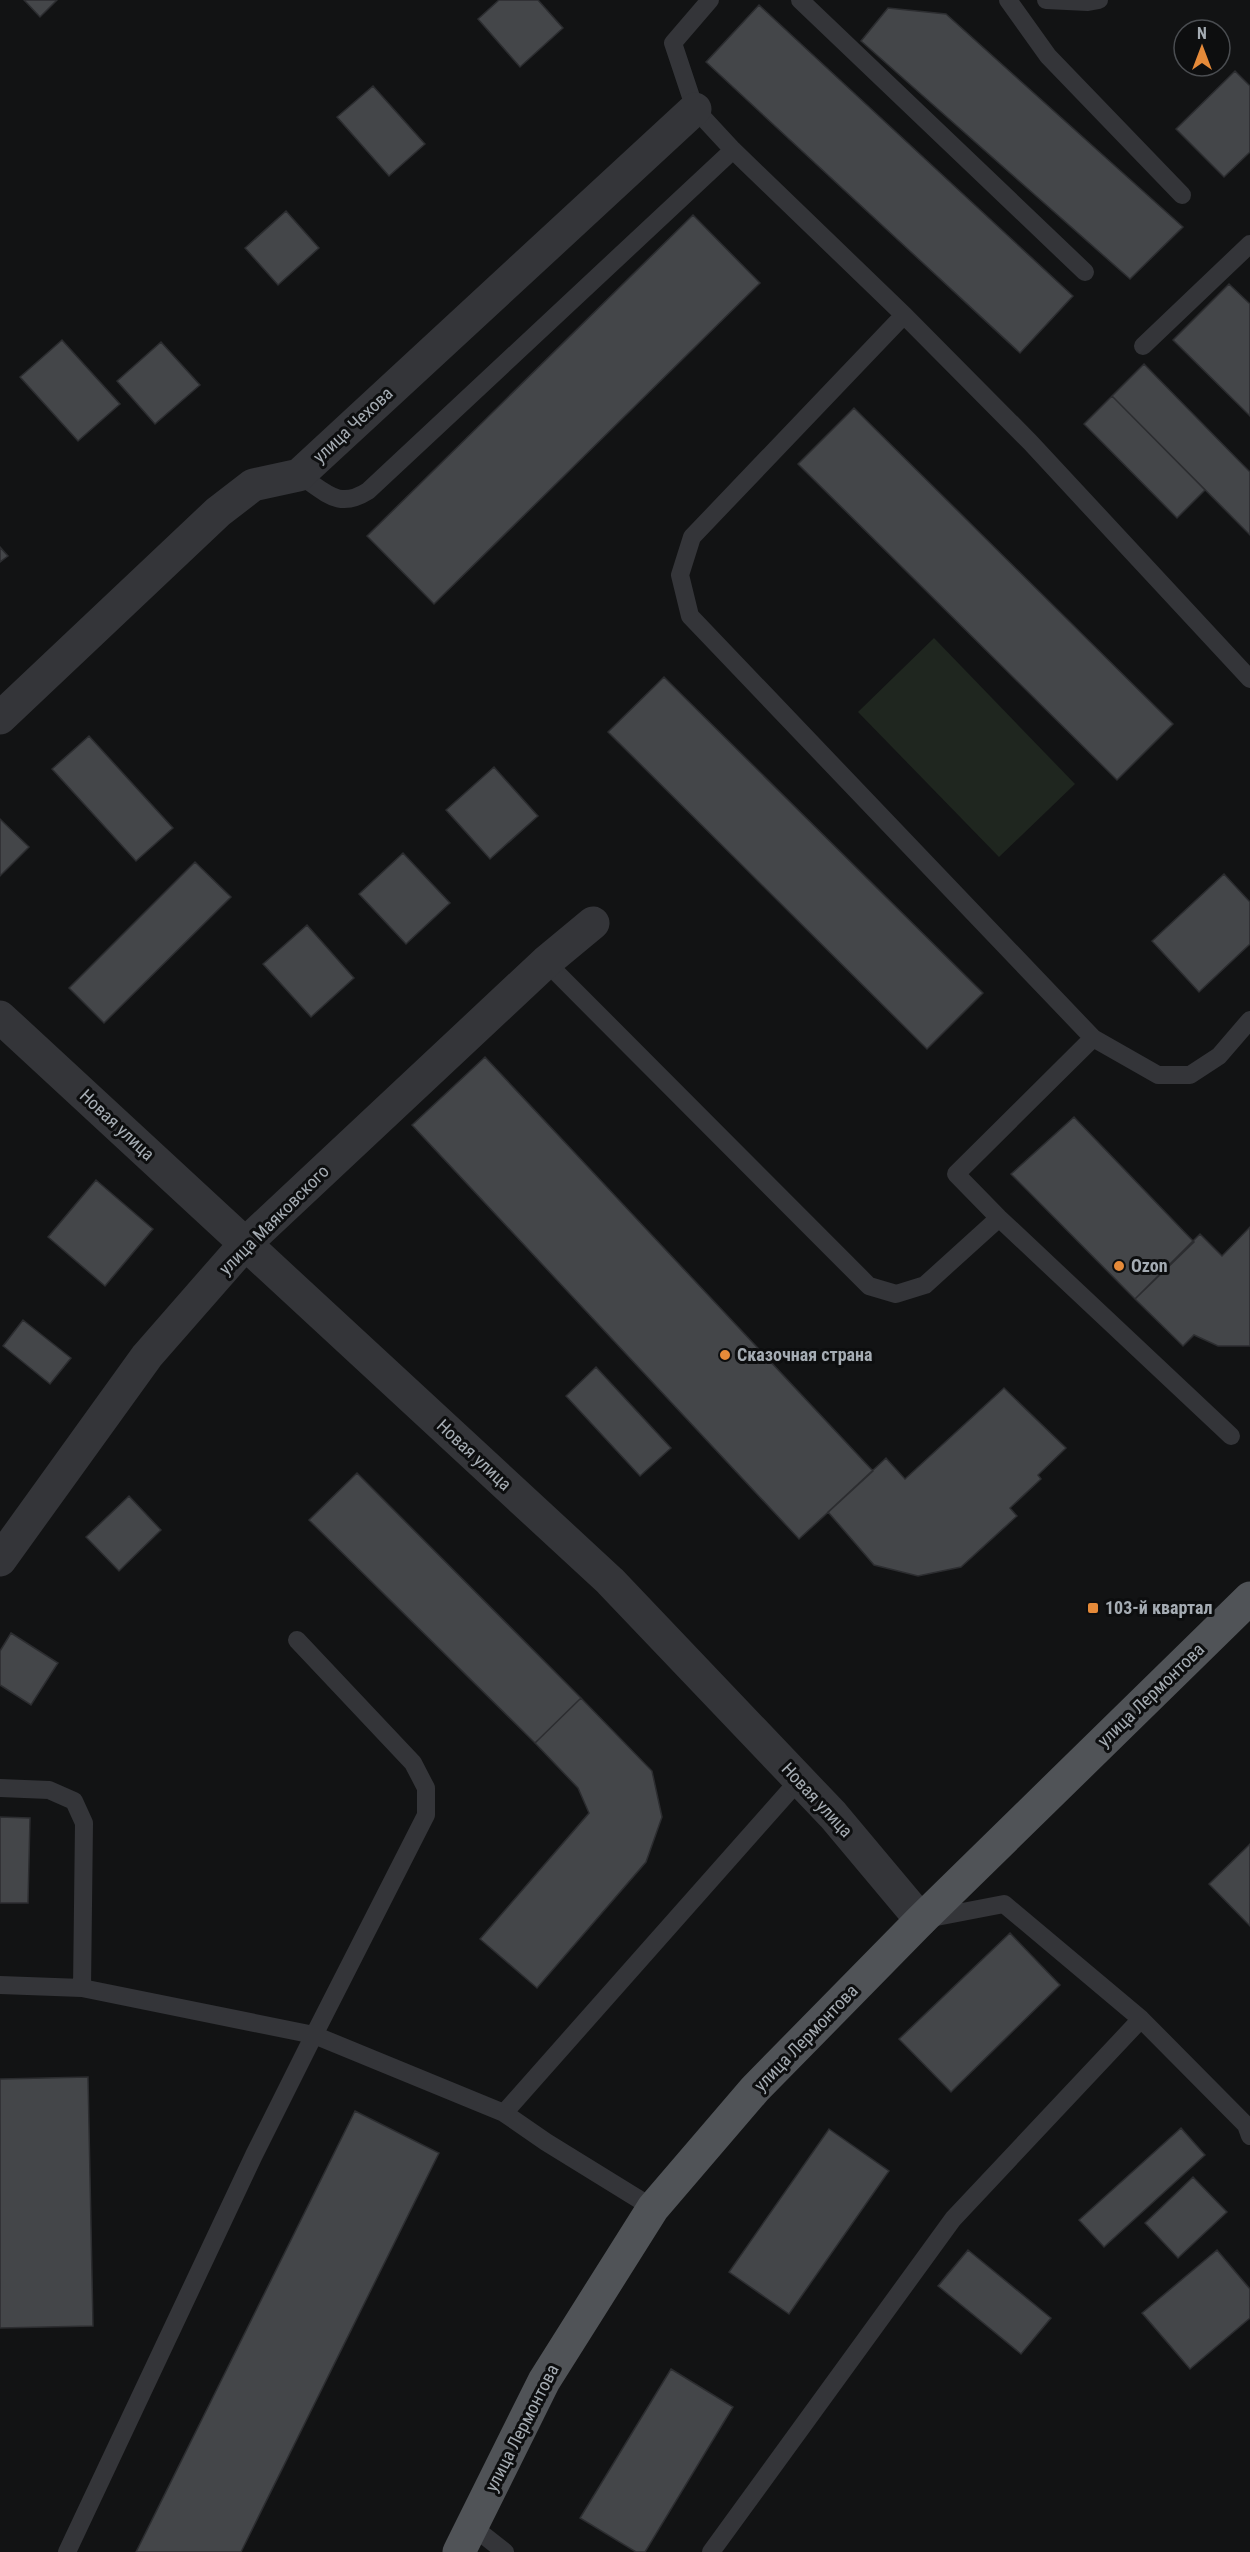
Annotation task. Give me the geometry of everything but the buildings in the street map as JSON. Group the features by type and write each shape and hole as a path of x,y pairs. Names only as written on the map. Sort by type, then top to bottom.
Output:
{"main road":[{"name":"улица Лермонтова","path":"465,2539 544,2381 653,2208 755,2089 921,1920 1250,1598"}],"street":[{"name":"улица Чехова","path":"0,718 218,512 253,485 299,475 695,109"},
{"name":"улица Маяковского","path":"0,1560 147,1356 245,1244 546,962 593,922"},
{"name":"Новая улица","path":"0,1017 610,1581 832,1815 921,1920"}],"lane":[{"path":"710,0 673,43 695,109 1030,442 1250,679"},
{"path":"800,0 1085,272"},
{"path":"1008,0 1048,56 1182,195"},
{"path":"1046,0 1088,2 1099,0"},
{"path":"299,475 340,501 354,500 368,491 734,150"},
{"path":"1143,346 1246,256"},
{"path":"904,315 692,537 680,575 690,616 1093,1038 1158,1075 1190,1075 1219,1056 1250,1020"},
{"path":"546,962 869,1286 896,1294 925,1285 999,1218"},
{"path":"1093,1038 956,1174 999,1218 1231,1436"},
{"path":"67,2552 249,2166 426,1815 426,1788 413,1763 297,1640"},
{"path":"504,2113 799,1780"},
{"path":"0,1788 49,1790 74,1801 84,1823 82,1988"},
{"path":"921,1920 1004,1904 1141,2019 1246,2125 1250,2136"},
{"path":"0,1985 82,1988 314,2036 504,2113 546,2142 653,2208"},
{"path":"711,2552 953,2219 1141,2019"},
{"path":"465,2539 505,2552"}],"shaded area":[{"path":"934,638 1075,784 999,857 858,712"}],"place":[{"name":"Ozon","path":"1119,1266"},
{"name":"Сказочная страна","path":"725,1355"},
{"name":"103-й квартал","path":"1093,1608"}]}
